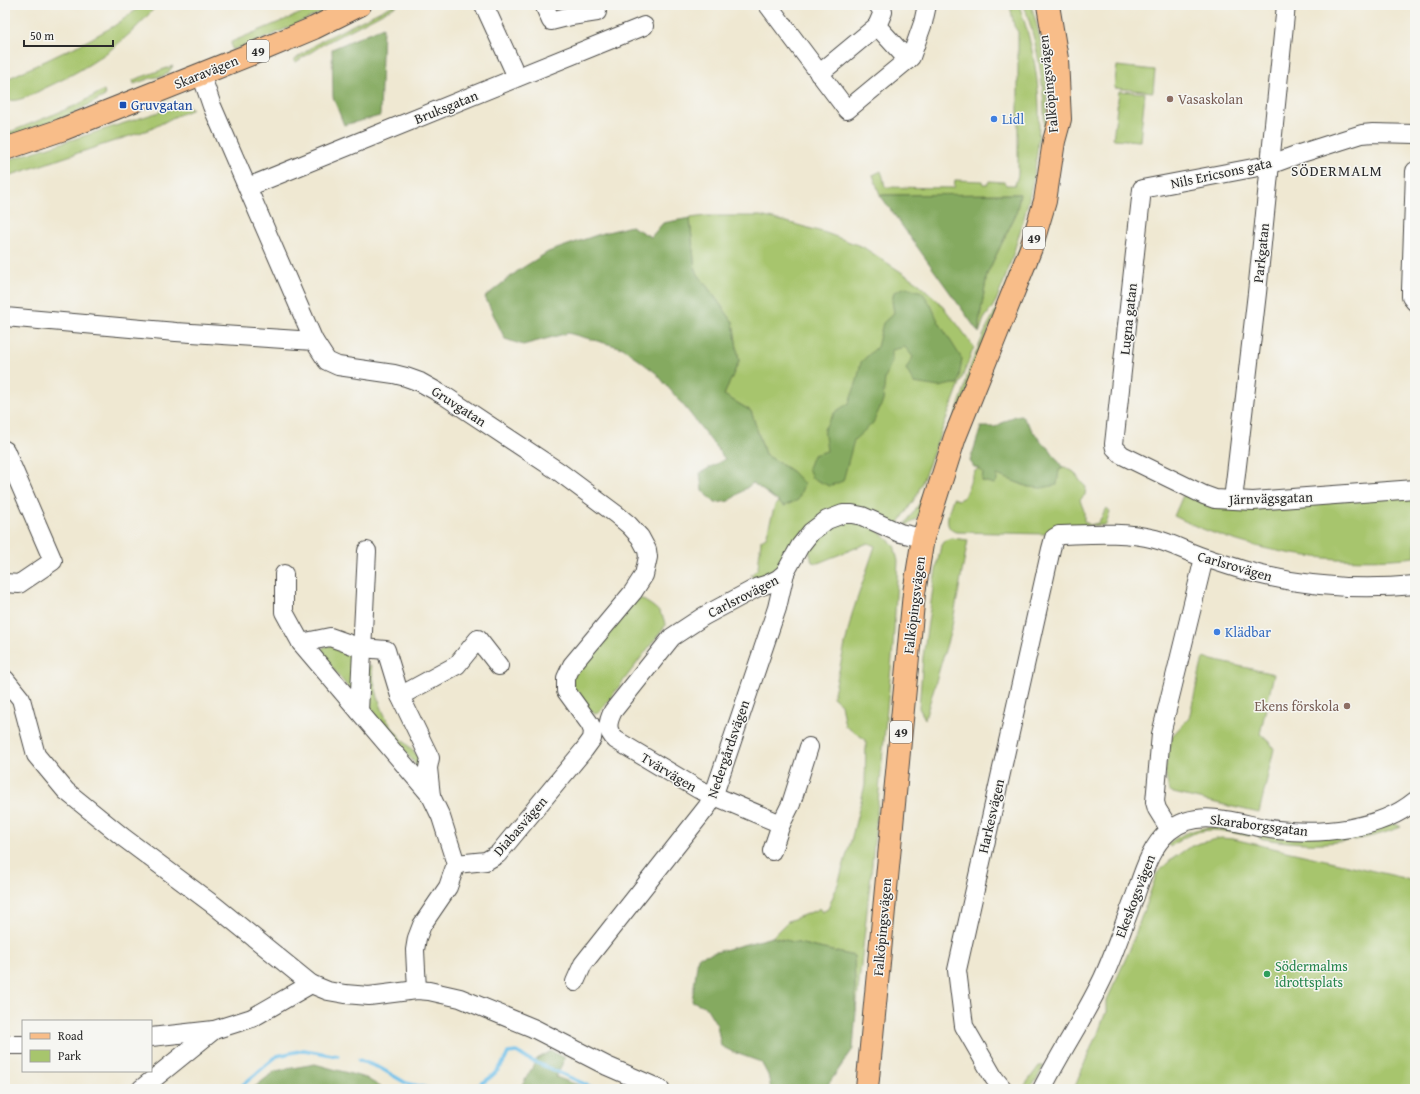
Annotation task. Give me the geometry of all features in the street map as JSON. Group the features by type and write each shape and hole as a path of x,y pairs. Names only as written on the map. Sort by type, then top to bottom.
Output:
{"main road":[{"name":"Skaravägen","path":"5,149 60,130 201,74 314,28 360,5"},
{"name":"Falköpingsvägen","path":"1035,5 1048,59 1054,141"},
{"name":"Falköpingsvägen","path":"867,1089 914,593 923,538 955,437 1031,248 1045,201 1054,141 1060,119 1060,91 1057,59 1048,5"}],"street":[{"path":"484,5 517,77"},
{"path":"544,5 551,21 596,9 609,40"},
{"path":"768,5 847,110 911,57 917,44 927,5"},
{"path":"819,74 877,26 883,12 878,5"},
{"name":"Parkgatan","path":"1233,500 1286,5"},
{"name":"Bruksgatan","path":"248,188 644,26"},
{"path":"877,26 908,60"},
{"name":"Gruvgatan","path":"201,74 212,106 314,341 327,361 338,366 406,377 420,382 445,396 564,475 617,515 640,537 647,550 648,557 644,575 633,592 572,664 566,678 566,691 590,724 600,730"},
{"name":"Nils Ericsons gata","path":"1142,189 1270,165 1362,134 1415,134"},
{"path":"1414,302 1411,297 1411,290 1415,170"},
{"name":"Lugna gatan","path":"1115,448 1114,439 1142,189"},
{"path":"5,317 168,331 314,341"},
{"name":"Järnvägsgatan","path":"1115,448 1122,455 1215,499 1253,501 1415,489"},
{"path":"5,450 53,561 19,584 5,583"},
{"name":"Carlsrovägen","path":"600,730 610,718 613,711 672,638 704,616 758,587 778,579 785,573 800,546 811,532 827,520 843,514 862,516 900,533 923,538"},
{"name":"Carlsrovägen","path":"1056,536 1099,534 1130,535 1155,539 1204,558 1260,574 1292,581 1328,586 1366,588 1415,585"},
{"name":"Harkesvägen","path":"1003,1089 994,1078 964,1026 957,970 1052,542 1056,536"},
{"path":"359,711 367,551"},
{"path":"1170,830 1157,809 1155,802 1161,734 1204,558"},
{"name":"Nedergårdsvägen","path":"575,982 583,964 707,807 713,797 777,608 785,573"},
{"path":"284,574 284,612 301,643 432,796"},
{"path":"301,643 330,637 361,648 386,650 400,696 430,758 428,768 432,796 441,817 456,864 448,887 422,926 417,938 415,950 417,990"},
{"path":"400,696 457,664 478,639 499,666"},
{"path":"5,679 21,699 36,755 66,791 124,838 214,906 311,984 328,991 345,994 369,996 417,990 429,991 460,998 533,1028 607,1066 660,1089"},
{"name":"Tvärvägen","path":"600,730 713,797 781,824"},
{"name":"Diabasvägen","path":"456,864 486,861 498,854 600,730"},
{"path":"772,851 781,824 791,804 809,747"},
{"name":"Skaraborgsgatan","path":"1170,830 1188,820 1201,818 1226,820 1277,830 1299,832 1332,831 1359,826 1390,816 1406,808 1415,801"},
{"name":"Ekeskogsvägen","path":"1042,1089 1103,978 1148,860 1157,842 1170,830"},
{"path":"152,1037 214,1030 252,1018 311,984"},
{"path":"141,1089 214,1030"},
{"path":"5,1045 22,1045"}],"green space":[{"path":"143,5 157,5 145,19 119,43 92,63 31,95 21,99 10,101 5,100 5,80 83,43 114,26"},
{"path":"321,5 338,5 261,40 232,50 231,42"},
{"path":"393,5 398,5 322,45 296,62 294,60 321,41"},
{"path":"1010,5 1019,5 1035,64 1039,122 1037,150 1027,208 1011,262 996,301 984,319 979,333 979,323 987,274 1016,214 1020,194 880,195 873,175 881,171 885,187 954,188 955,180 982,181 983,184 988,184 989,181 1004,182 1006,185 1015,185 1018,175 1018,32 1014,26"},
{"path":"1024,5 1031,5 1041,44 1046,82 1047,120 1044,158 1038,196 1016,270 973,368 968,390 949,441 917,519 905,526 921,500 943,447 964,390 969,370 985,331 1004,292 1025,234 1034,201 1044,137 1044,105 1041,73 1034,39"},
{"path":"383,27 380,116 344,125 333,97 332,49"},
{"path":"173,66 168,73 163,76 151,78 134,84 133,80"},
{"path":"1117,66 1155,70 1153,92 1114,88"},
{"path":"104,90 105,96 68,116 5,137 5,134 77,105"},
{"path":"1119,91 1145,93 1140,141 1113,139"},
{"path":"178,106 186,106 193,109 151,129 5,177 5,161"},
{"path":"1020,194 1016,214 987,274 979,323 979,333 880,195"},
{"path":"706,216 760,216 826,233 863,247 918,283 938,301 974,347 917,495 897,526 853,507 770,572 754,579 751,575 758,568 761,540 766,537 775,505 778,502 784,506 793,472 765,454 751,411 724,395 739,361 733,322 695,270 690,218"},
{"path":"690,218 695,270 733,322 739,361 724,395 751,411 765,454 793,472 804,484 798,500 784,506 753,483 729,501 715,503 702,490 700,473 725,459 656,373 623,348 568,333 523,345 505,339 485,297 519,270 548,252 600,234 631,226 651,237 663,223"},
{"path":"906,287 922,292 962,359 958,384 939,387 914,383 906,369 913,357 905,347 892,350 892,361 885,378 883,401 873,423 854,440 843,481 829,486 812,478 808,468 813,455 827,451 824,429 835,412 849,403 857,381 861,362 877,347 883,323 894,313 892,301 894,292"},
{"path":"1021,415 1041,442 1049,448 1063,468 1059,470 1057,485 1041,488 1029,487 997,475 997,481 994,484 982,481 983,473 979,468 974,467 970,461 981,427 995,427 1014,416"},
{"path":"1065,467 1074,472 1086,487 1085,495 1080,500 1084,511 1084,521 1090,525 1057,528 1050,530 1045,534 956,532 951,530 949,527 948,518 953,498 958,500 964,497 974,472 979,468 983,473 982,481 997,474 1028,487"},
{"path":"1184,493 1217,508 1415,495 1415,557 1362,560 1336,559 1258,547 1233,540 1195,526 1174,516"},
{"path":"1107,508 1110,511 1106,525 1090,525 1098,523"},
{"path":"857,521 878,531 894,545 898,561 893,647 856,1011 854,956 772,937 788,921 819,908 822,912 828,909 838,884 865,785 866,740 845,726 841,704 833,697 852,614 875,546 868,543 818,563 812,562 808,547 817,536 836,523"},
{"path":"952,538 968,540 952,626 925,719 919,708 923,657 934,581 941,545 945,540"},
{"path":"640,598 653,606 660,613 663,617 665,626 599,713 595,714 582,703 572,683 572,677 634,601"},
{"path":"331,645 344,647 355,658 354,695 319,651 324,647"},
{"path":"1203,658 1274,674 1260,734 1268,739 1274,749 1259,813 1169,792 1165,770 1172,736 1189,718"},
{"path":"368,666 371,666 378,697 387,720 398,735 423,761 420,769 366,708"},
{"path":"1395,824 1401,827 1366,838 1331,843 1295,843 1259,838 1259,835"},
{"path":"1213,827 1251,833 1250,836 1217,830 1208,830 1190,835 1170,847 1167,844 1189,832"},
{"name":"Södermalms idrottsplats","path":"1221,838 1233,839 1400,877 1415,882 1415,1082 1412,1089 1074,1089 1105,1014 1107,1013 1107,1000 1130,949 1157,873 1172,859 1188,848 1200,843"},
{"path":"772,937 854,956 856,1011 853,1049 825,1089 771,1089 768,1075 761,1062 721,1046 717,1025 706,1007 692,1001 698,957"},
{"path":"551,1051 565,1058 556,1077 588,1089 520,1089 537,1059"},
{"path":"315,1064 366,1078 384,1089 252,1089 275,1071"},
{"path":"1039,1066 1044,1066 1036,1081 1030,1087 1022,1089"}],"waterway":[{"path":"238,1089 277,1056 304,1050 338,1056"},
{"path":"471,1089 483,1083 493,1075 502,1065 508,1053 517,1052 526,1058 596,1089"},
{"path":"359,1060 380,1068 406,1083 431,1089"}],"place":[{"name":"Vasaskolan","path":"1170,99"},
{"name":"Gruvgatan","path":"123,105"},
{"name":"Lidl","path":"994,119"},
{"name":"Klädbar","path":"1217,632"},
{"name":"Ekens förskola","path":"1347,706"},
{"name":"Södermalms idrottsplats","path":"1267,974"}],"district":[{"name":"SÖDERMALM","path":"1337,171"}]}
